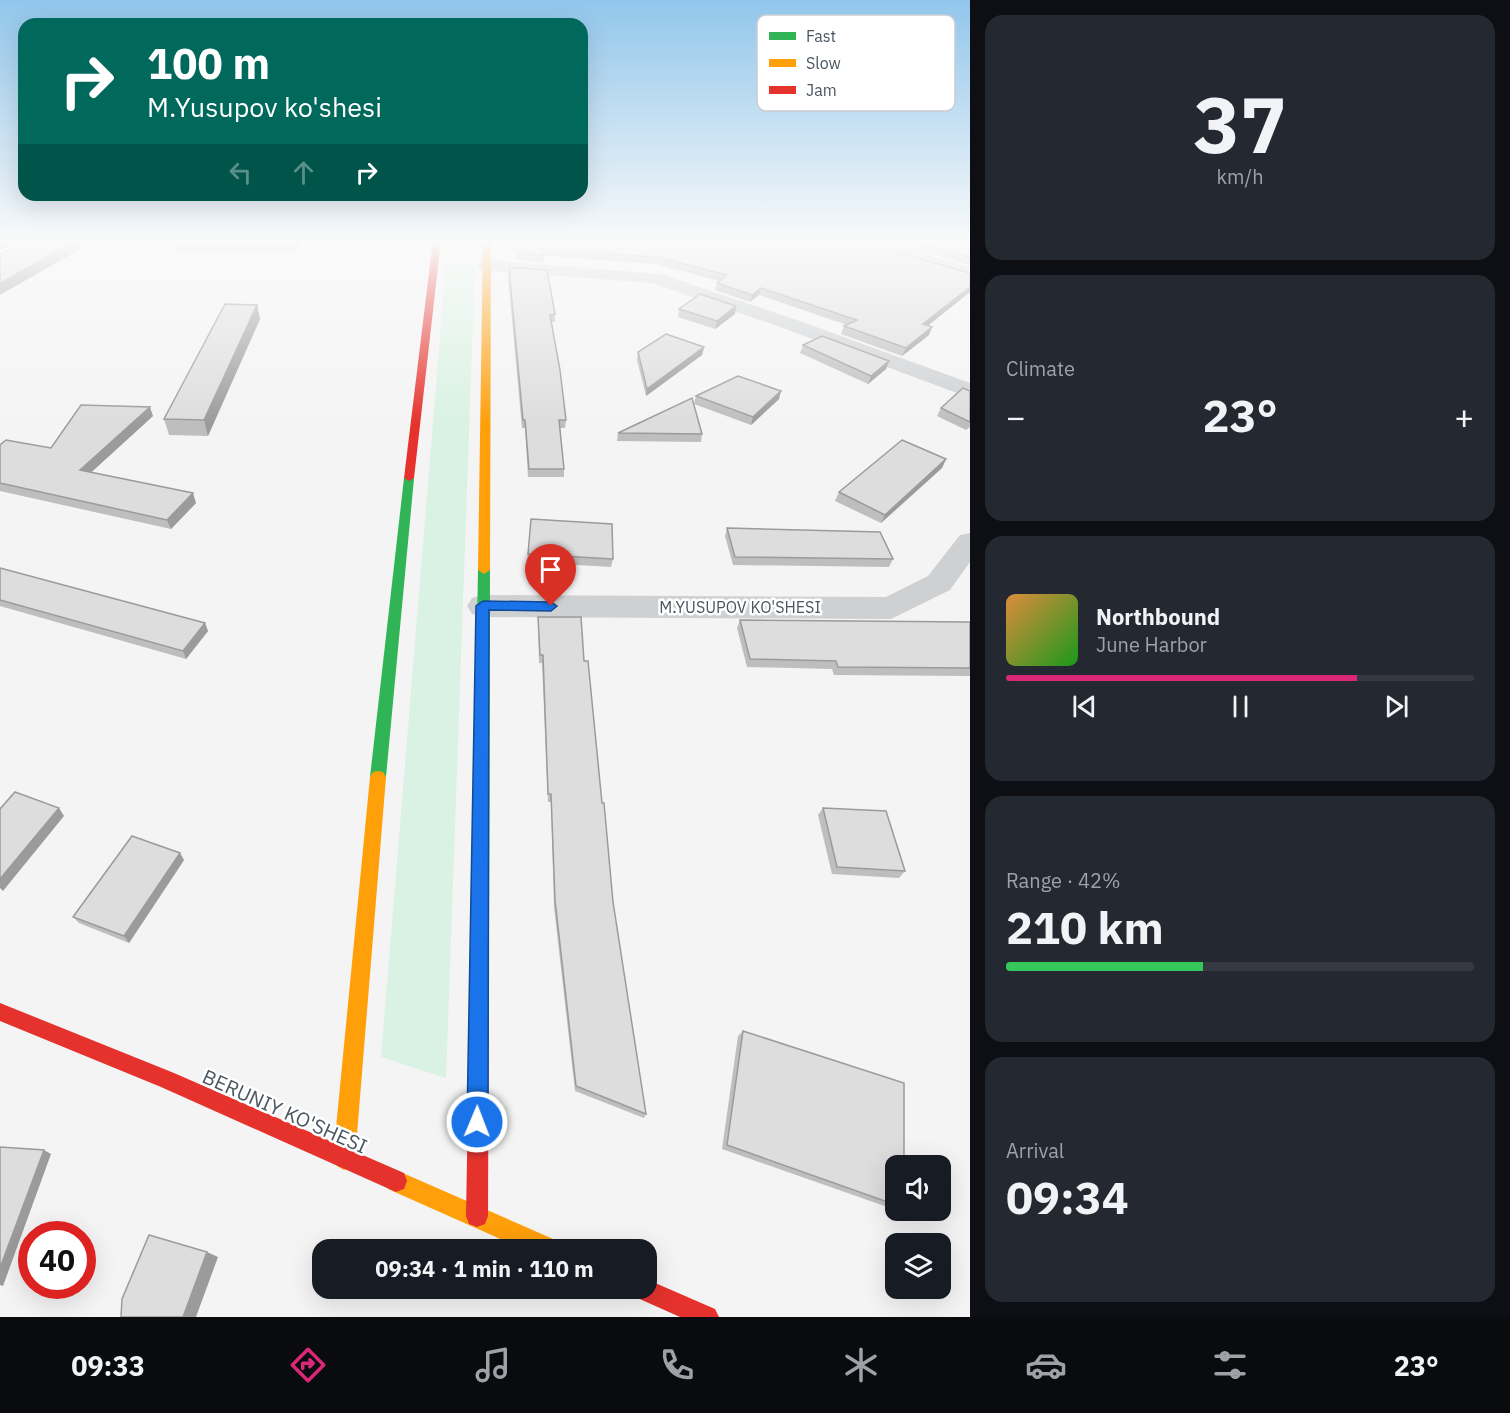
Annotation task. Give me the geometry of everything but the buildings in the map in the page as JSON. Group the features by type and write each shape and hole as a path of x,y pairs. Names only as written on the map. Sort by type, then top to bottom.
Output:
{"street":[{"path":"344,1159 393,615 430,301"},
{"path":"477,1216 487,301"},
{"path":"722,301 790,324 970,391"},
{"name":"M.YUSUPOV KO'SHESI","path":"483,606 891,608 939,583 970,542"},
{"name":"BERUNIY KO'SHESI","path":"0,1012 167,1080 528,1239"},
{"path":"657,1295 706,1317"}],"green space":[{"path":"443,301 474,301 446,1078 381,1057"}],"traffic: fast":[{"path":"378,777 409,478"},
{"path":"480,933 484,570"}],"traffic: slow":[{"path":"484,570 486,301"},
{"path":"344,1159 378,777"},
{"path":"396,1181 527,1239"}],"traffic: jam":[{"path":"409,478 430,301"},
{"path":"477,1216 480,933"},
{"path":"0,1012 167,1080 396,1181"},
{"path":"657,1295 707,1317"}],"route":[{"path":"477,1122 483,606 551,606"}]}
